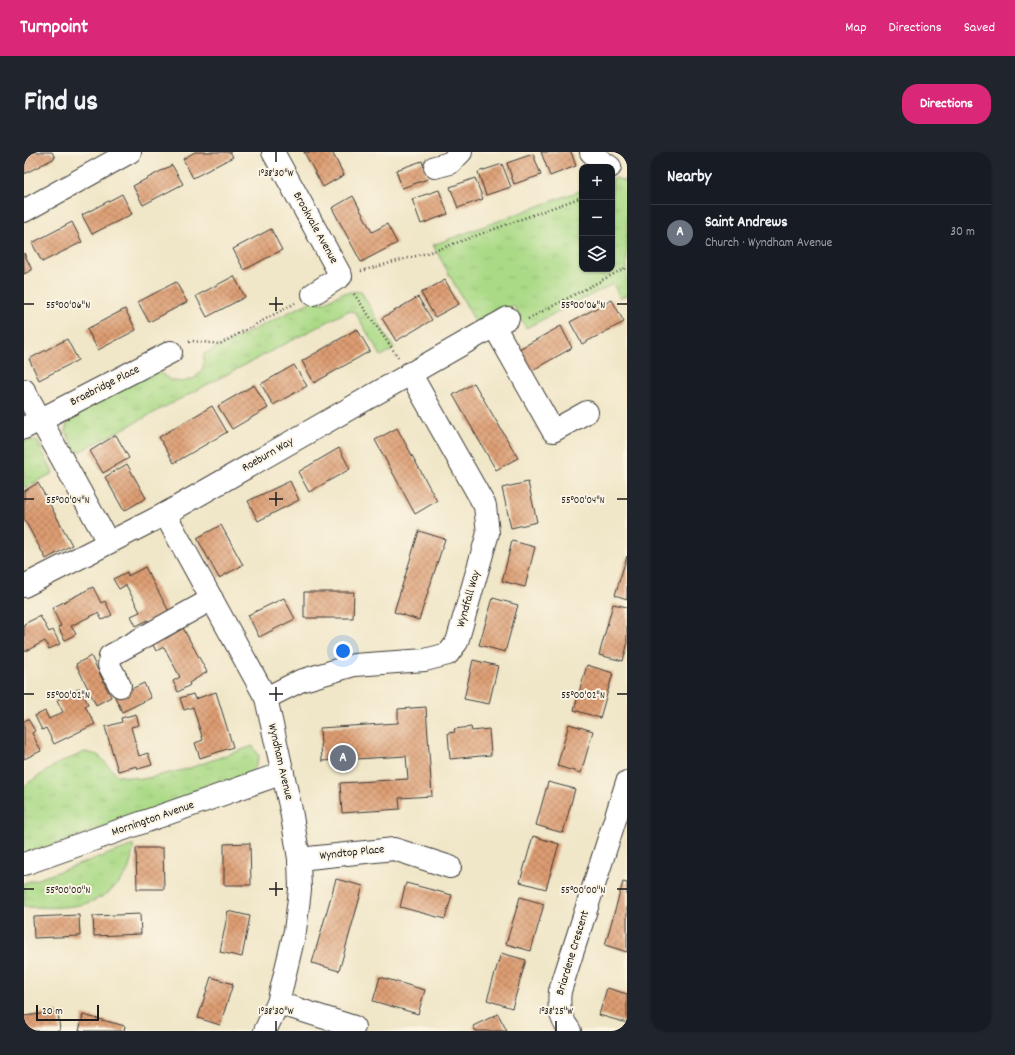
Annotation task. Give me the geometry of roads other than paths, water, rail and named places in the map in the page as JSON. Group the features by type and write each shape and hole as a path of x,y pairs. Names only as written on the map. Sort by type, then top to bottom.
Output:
{"street":[{"path":"24,211 130,152"},
{"name":"Brookvale Avenue","path":"273,152 341,276 313,294"},
{"path":"435,167 450,163 461,152"},
{"path":"591,152 605,164"},
{"path":"615,170 627,176"},
{"name":"Roeburn Way","path":"24,586 164,514 501,322 553,431 587,412"},
{"name":"Braebridge Place","path":"32,423 171,352"},
{"name":"Wyndfall Way","path":"266,698 300,681 354,665 425,660 448,654 457,642 488,533 485,506 410,373"},
{"path":"24,390 32,423 108,542"},
{"name":"Wyndham Avenue","path":"164,514 266,698 291,810 299,859 300,890 295,931 278,1004 265,1031"},
{"path":"120,686 109,665 110,656 212,599"},
{"name":"Mornington Avenue","path":"24,864 283,773"},
{"name":"Briardene Crescent","path":"570,1031 560,1014 558,1002 560,991 627,782"},
{"name":"Wyndtop Place","path":"299,859 394,849 450,867"},
{"path":"278,1004 354,1027"}],"place":[{"name":"Saint Andrews","path":"343,758"}]}
